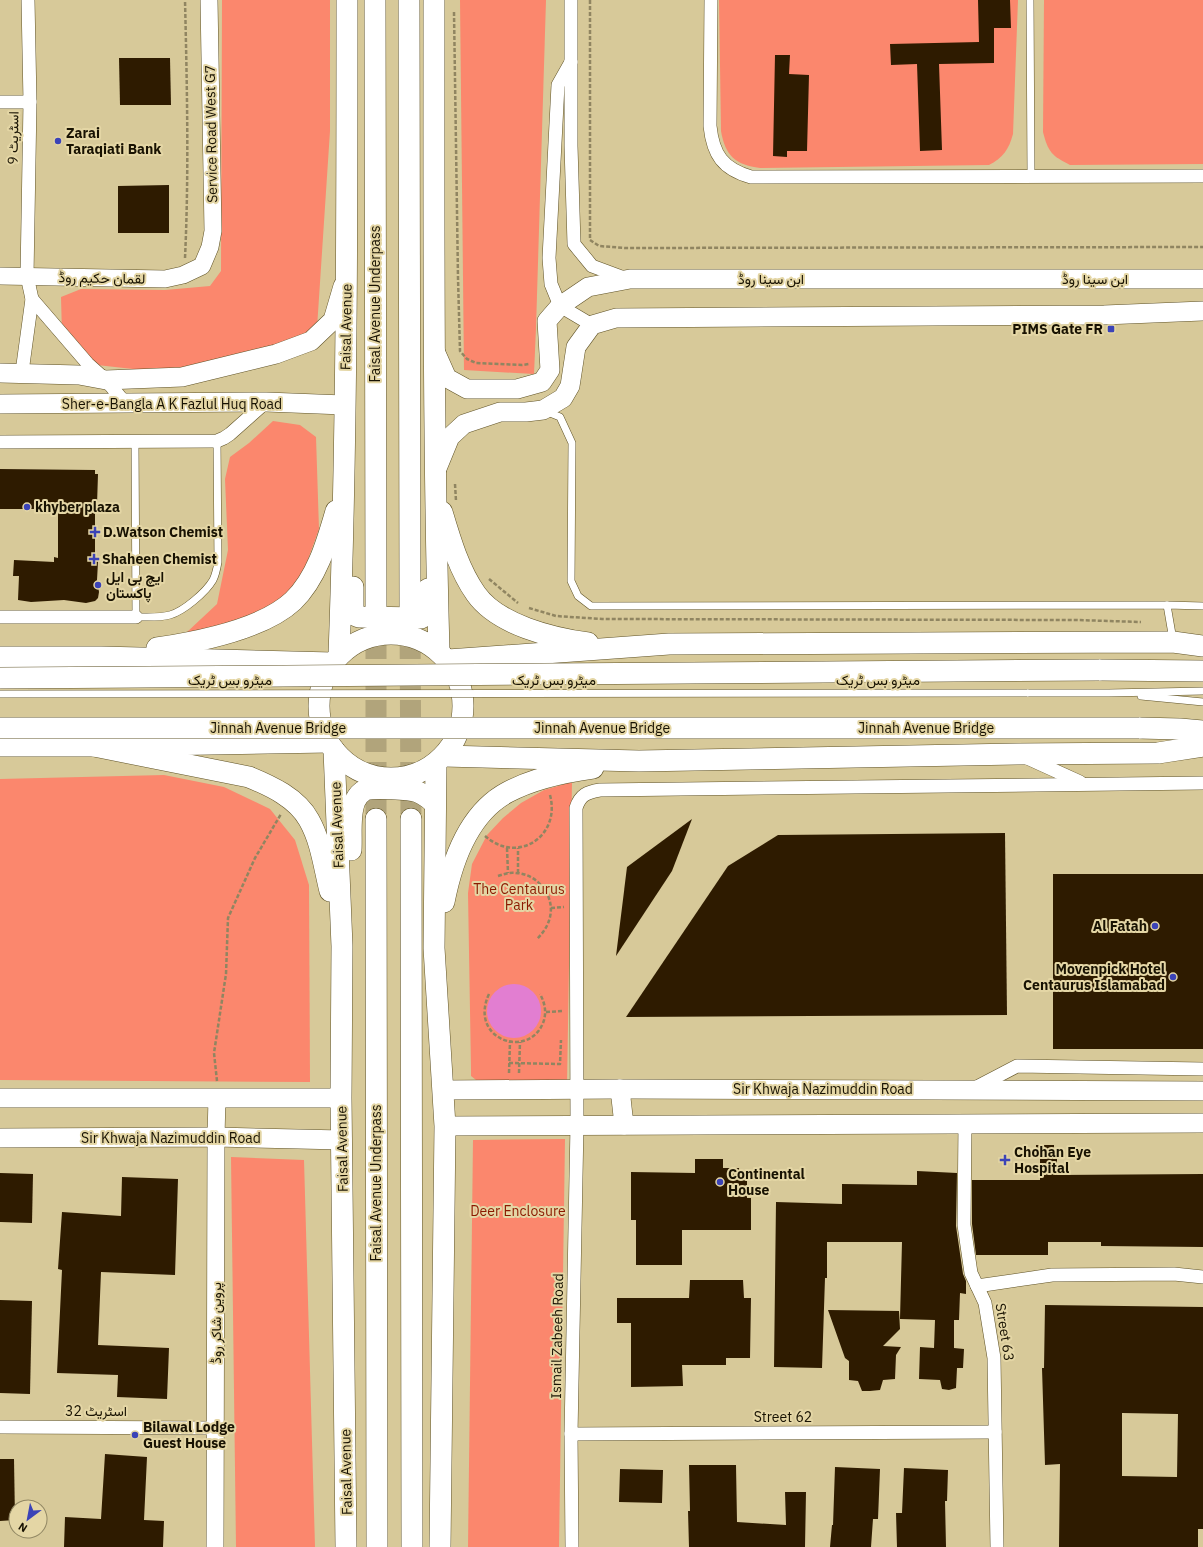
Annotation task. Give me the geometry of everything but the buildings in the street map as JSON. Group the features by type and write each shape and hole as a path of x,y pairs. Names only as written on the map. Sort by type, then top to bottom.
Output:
{"main road":[{"name":"Faisal Avenue","path":"336,659 344,511 344,405 347,274 347,0"},
{"name":"Faisal Avenue Underpass","path":"375,0 376,607"},
{"path":"409,0 410,607"},
{"path":"434,0 434,349 436,530 444,656"},
{"name":"Sher-e-Bangla A K Fazlul Huq Road","path":"0,372 78,375 106,380 182,377 276,354 311,341 333,320 347,274"},
{"name":"ابن سینا روڈ","path":"434,349 446,378 467,389 517,389 542,382 550,370 547,321 560,306 588,287 630,279 1203,279"},
{"path":"1203,311 1104,315 616,318 592,325 576,347 570,386 563,398 543,410 526,412 500,412 464,424 450,437 436,481 450,537 465,574 476,594 494,613 515,624 543,633 587,643 1174,642 1203,646"},
{"path":"496,389 496,399 500,412"},
{"name":"Sher-e-Bangla A K Fazlul Huq Road","path":"0,404 266,402 344,405"},
{"path":"101,657 188,644 248,627 277,614 294,600 311,577 328,538 344,484"},
{"path":"344,511 352,535 353,610 354,615 359,617 421,618 426,615 430,547 436,530"},
{"path":"400,633 421,639 444,656 459,678 464,698 463,719 456,739 440,759 416,774 394,778 371,775 351,766 331,746 320,723 319,702 323,681 336,659 357,642 377,634 400,633"},
{"path":"444,656 669,644"},
{"path":"0,657 336,659"},
{"path":"0,678 1099,670 1203,671"},
{"name":"Jinnah Avenue Bridge","path":"0,728 1139,728 1203,730"},
{"path":"0,746 331,746"},
{"path":"94,746 249,777 284,794 299,806 309,819 321,851 342,946"},
{"name":"Faisal Avenue","path":"331,746 342,946 341,1098 346,1547"},
{"path":"440,759 639,761 1158,753 1203,746"},
{"path":"440,759 435,804 434,948 444,1090 445,1126 440,1547"},
{"path":"434,948 449,874 459,848 475,821 492,802 507,792 529,782 582,770 639,761"},
{"path":"342,946 351,881 352,816 355,801 360,794 366,790 403,789 417,791 428,797 435,804"},
{"name":"Faisal Avenue Underpass","path":"376,819 377,1547"},
{"path":"410,820 412,1547"},
{"path":"620,1089 624,1125"},
{"name":"Sir Khwaja Nazimuddin Road","path":"444,1090 620,1089 1203,1091"},
{"path":"0,1098 341,1098"},
{"path":"445,1126 1203,1123"},
{"name":"Sir Khwaja Nazimuddin Road","path":"0,1138 216,1137 342,1140"}],"street":[{"name":"اسٹریٹ 9","path":"27,276 30,102 28,0"},
{"name":"Service Road West G7","path":"202,266 210,247 213,231 209,0"},
{"path":"571,0 571,146 574,244 592,266 630,279"},
{"path":"711,0 710,126 712,140 717,154 727,166 739,173 751,177 1203,176"},
{"path":"572,60 558,84 549,258 551,284 560,306 592,325"},
{"path":"0,102 30,102"},
{"name":"لقمان حکیم روڈ","path":"0,276 165,279 183,275 202,266"},
{"path":"22,372 32,299 27,276"},
{"path":"32,299 88,364 106,380 126,403"},
{"path":"0,442 216,441 224,438 266,402"},
{"path":"0,617 136,617"},
{"path":"1017,754 1083,784 1203,783"},
{"name":"Ismail Zabeeh Road","path":"572,1547 571,1434 577,1125 576,808 578,801 589,791 600,790 1083,784"},
{"path":"972,1090 1017,1066 1203,1069"},
{"name":"پروین شاکر روڈ","path":"215,1547 217,1098"},
{"name":"Street 63","path":"965,1124 964,1226 971,1272 985,1303 994,1358 997,1547"},
{"path":"977,1286 1058,1275 1174,1274 1203,1277"},
{"name":"اسٹریٹ 32","path":"0,1427 215,1428"},
{"name":"Street 62","path":"571,1434 995,1432"}],"lane":[{"path":"1030,0 1031,176"},
{"path":"543,410 560,417 572,443 570,581 578,596 590,606 1203,606"},
{"path":"135,442 136,617 160,617 176,613 186,607 205,590 212,580 218,562 216,441"},
{"path":"1167,605 1174,642"},
{"name":"میٹرو بس ٹریک","path":"0,694 1109,693 1203,691"},
{"name":"میٹرو بس ٹریک","path":"1109,693 1203,702"}],"path":[{"path":"185,0 188,94 188,206 185,258"},
{"path":"590,0 590,240 599,246 625,248 1203,247"},
{"path":"454,8 460,350 467,359 476,364 529,364"},
{"path":"475,821 483,834 490,841 507,848 518,848 537,840 550,824 552,814 550,794 540,779"},
{"path":"217,1098 214,1053 226,974 228,918 255,858 282,812 284,794"},
{"path":"507,848 508,873"},
{"path":"518,848 518,873"},
{"path":"498,876 508,873 528,875 544,888 551,908 550,916 543,932 537,939"},
{"path":"562,907 562,914"},
{"path":"488,994 484,1004 486,1024 500,1039 510,1042 520,1042 533,1036 542,1026 546,1012 545,1005 540,994"},
{"path":"562,1003 562,1018"},
{"path":"509,1063 560,1064 561,1034"},
{"path":"510,1042 509,1063 513,1090"},
{"path":"513,1090 519,1063 520,1042"}],"green space":[{"path":"222,0 330,0 330,131 317,328 268,349 160,372 88,364 62,334 61,297 81,289 165,290 210,286 221,271"},
{"path":"460,0 546,0 534,374 464,370"},
{"path":"719,0 1018,0 1013,134 1010,144 1002,156 989,165 760,168 751,167 744,164 733,157 729,152 725,146 721,131"},
{"path":"1044,0 1203,0 1203,164 1070,165 1052,153 1043,132"},
{"path":"273,421 300,425 316,437 319,529 297,590 244,626 186,633 217,604 228,550 225,479 230,457 249,443"},
{"path":"164,775 224,787 270,809 295,840 309,885 310,1082 0,1080 0,779"},
{"name":"The Centaurus Park","path":"572,782 567,1086 481,1084 471,1076 468,893 472,864 487,835 503,818 521,803 544,790"},
{"name":"Deer Enclosure","path":"565,1139 559,1547 468,1547 473,1140"},
{"path":"231,1157 304,1160 315,1547 236,1547"}],"shaded area":[{"path":"509,984 519,984 529,988 537,996 541,1006 541,1016 537,1026 529,1034 519,1038 509,1038 499,1034 491,1026 487,1016 487,1006 491,996 499,988"}],"tunnel":[{"path":"376,607 376,819"},
{"path":"410,607 411,819"}],"place":[{"name":"Zarai Taraqiati Bank","path":"58,141"},
{"name":"PIMS Gate FR","path":"1111,329"},
{"name":"khyber plaza","path":"27,507"},
{"name":"D.Watson Chemist","path":"95,532"},
{"name":"Shaheen Chemist","path":"94,559"},
{"name":"ایچ بی ایل پاکستان","path":"98,585"},
{"name":"Al Fatah","path":"1155,926"},
{"name":"Movenpick Hotel Centaurus Islamabad","path":"1173,977"},
{"name":"Chohan Eye Hospital","path":"1005,1160"},
{"name":"Continental House","path":"720,1182"},
{"name":"Bilawal Lodge Guest House","path":"135,1435"}]}
